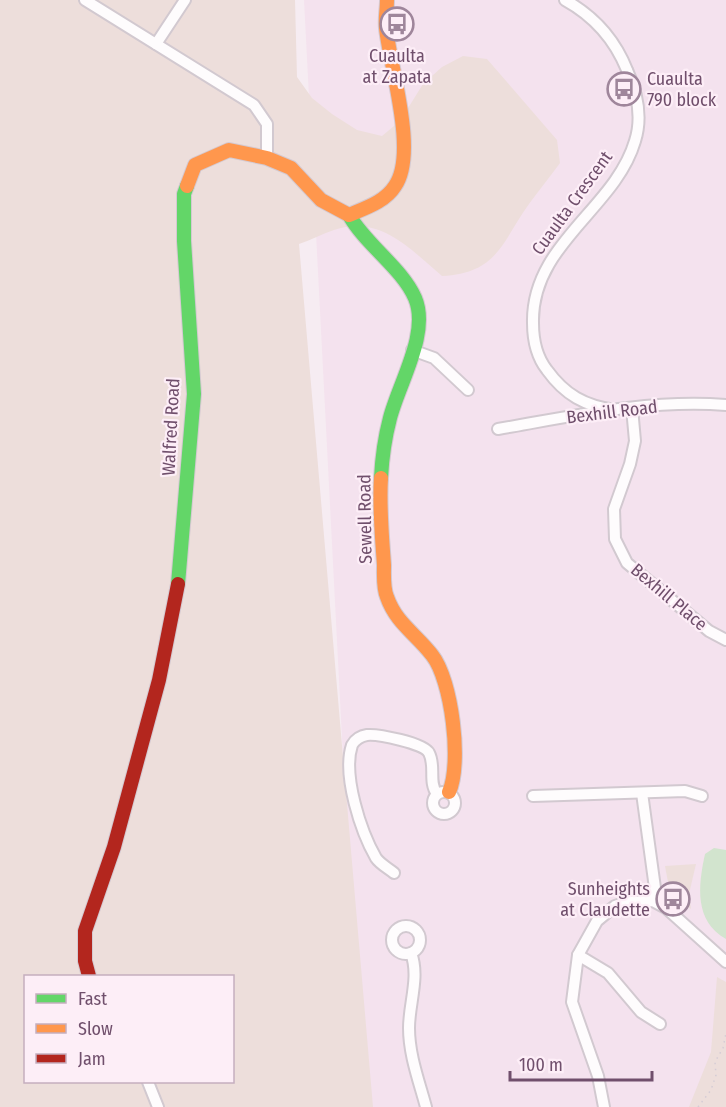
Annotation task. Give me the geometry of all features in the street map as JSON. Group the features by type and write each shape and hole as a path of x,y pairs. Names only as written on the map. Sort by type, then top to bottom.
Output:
{"street":[{"path":"85,0 254,105 267,124 267,158 291,168 321,200 350,214 380,201 398,182 404,159 399,103 386,26 387,0"},
{"path":"156,44 185,0"},
{"name":"Cuaulta Crescent","path":"565,0 583,10 608,35 623,59 635,89 639,115 636,140 625,166 549,260 538,286 533,314 533,341 543,365 557,384 576,399 595,407 615,410"},
{"name":"Walfred Road","path":"89,975 85,931 114,847 159,680 177,592 194,394 184,241 184,194 195,165 229,150 267,158"},
{"name":"Sewell Road","path":"350,214 359,234 405,282 415,298 419,315 418,334 390,418 382,462 379,501 386,596 401,625 432,655 447,686 455,779 443,793"},
{"path":"412,350 434,358 468,390"},
{"name":"Bexhill Road","path":"498,429 632,408 701,403 726,405"},
{"name":"Bexhill Place","path":"632,408 635,441 630,464 614,509 615,539 627,563 709,631 726,640"},
{"path":"394,873 377,860 354,801 351,784 352,746 360,737 370,735 418,744 430,754 433,787 443,793"},
{"path":"533,796 685,791 702,796"},
{"path":"642,793 655,888 653,900"},
{"path":"604,1107 598,1077 572,1002 578,955 590,930 605,913 626,902 653,900 666,908 726,962"},
{"path":"411,953 415,973 409,1012 409,1041 426,1107"},
{"path":"578,955 608,973 641,1012 660,1024"},
{"path":"148,1083 158,1107"}],"path":[{"path":"699,1107 711,1090 716,1075 715,1062 723,1048 726,1033"}],"shaded area":[{"path":"0,0 295,0 297,77 312,98 357,130 382,136 400,121 423,84 442,67 463,56 487,59 557,140 560,163 496,254 475,269 461,274 442,276 394,237 366,227 351,226 334,230 299,244 373,1107 0,1107"},
{"path":"304,0 726,0 726,1107 361,1107"},
{"path":"714,848 726,850 726,939 708,923 701,902 701,878 705,854"},
{"path":"696,864 689,894 691,909 670,893 665,866"},
{"path":"717,977 726,982 726,1107 689,1107 711,1052"}],"traffic: fast":[{"path":"178,584 194,394 184,241 184,194 187,186"},
{"path":"349,215 356,226 402,277 415,298 419,312 419,327 412,358 388,425 381,478"}],"traffic: slow":[{"path":"187,186 195,165 229,150 267,158 291,168 321,200 349,215 374,204 391,192 401,171 404,153 401,109 386,28 387,0"},
{"path":"381,478 384,581 387,597 396,614 432,655 439,667 450,702 455,762 449,792"}],"traffic: jam":[{"path":"89,975 85,961 85,931 114,847 159,680 178,584"}],"place":[{"name":"Cuaulta at Zapata","path":"397,24"},
{"name":"Cuaulta 790 block","path":"624,89"},
{"name":"Sunheights at Claudette","path":"673,899"}]}
